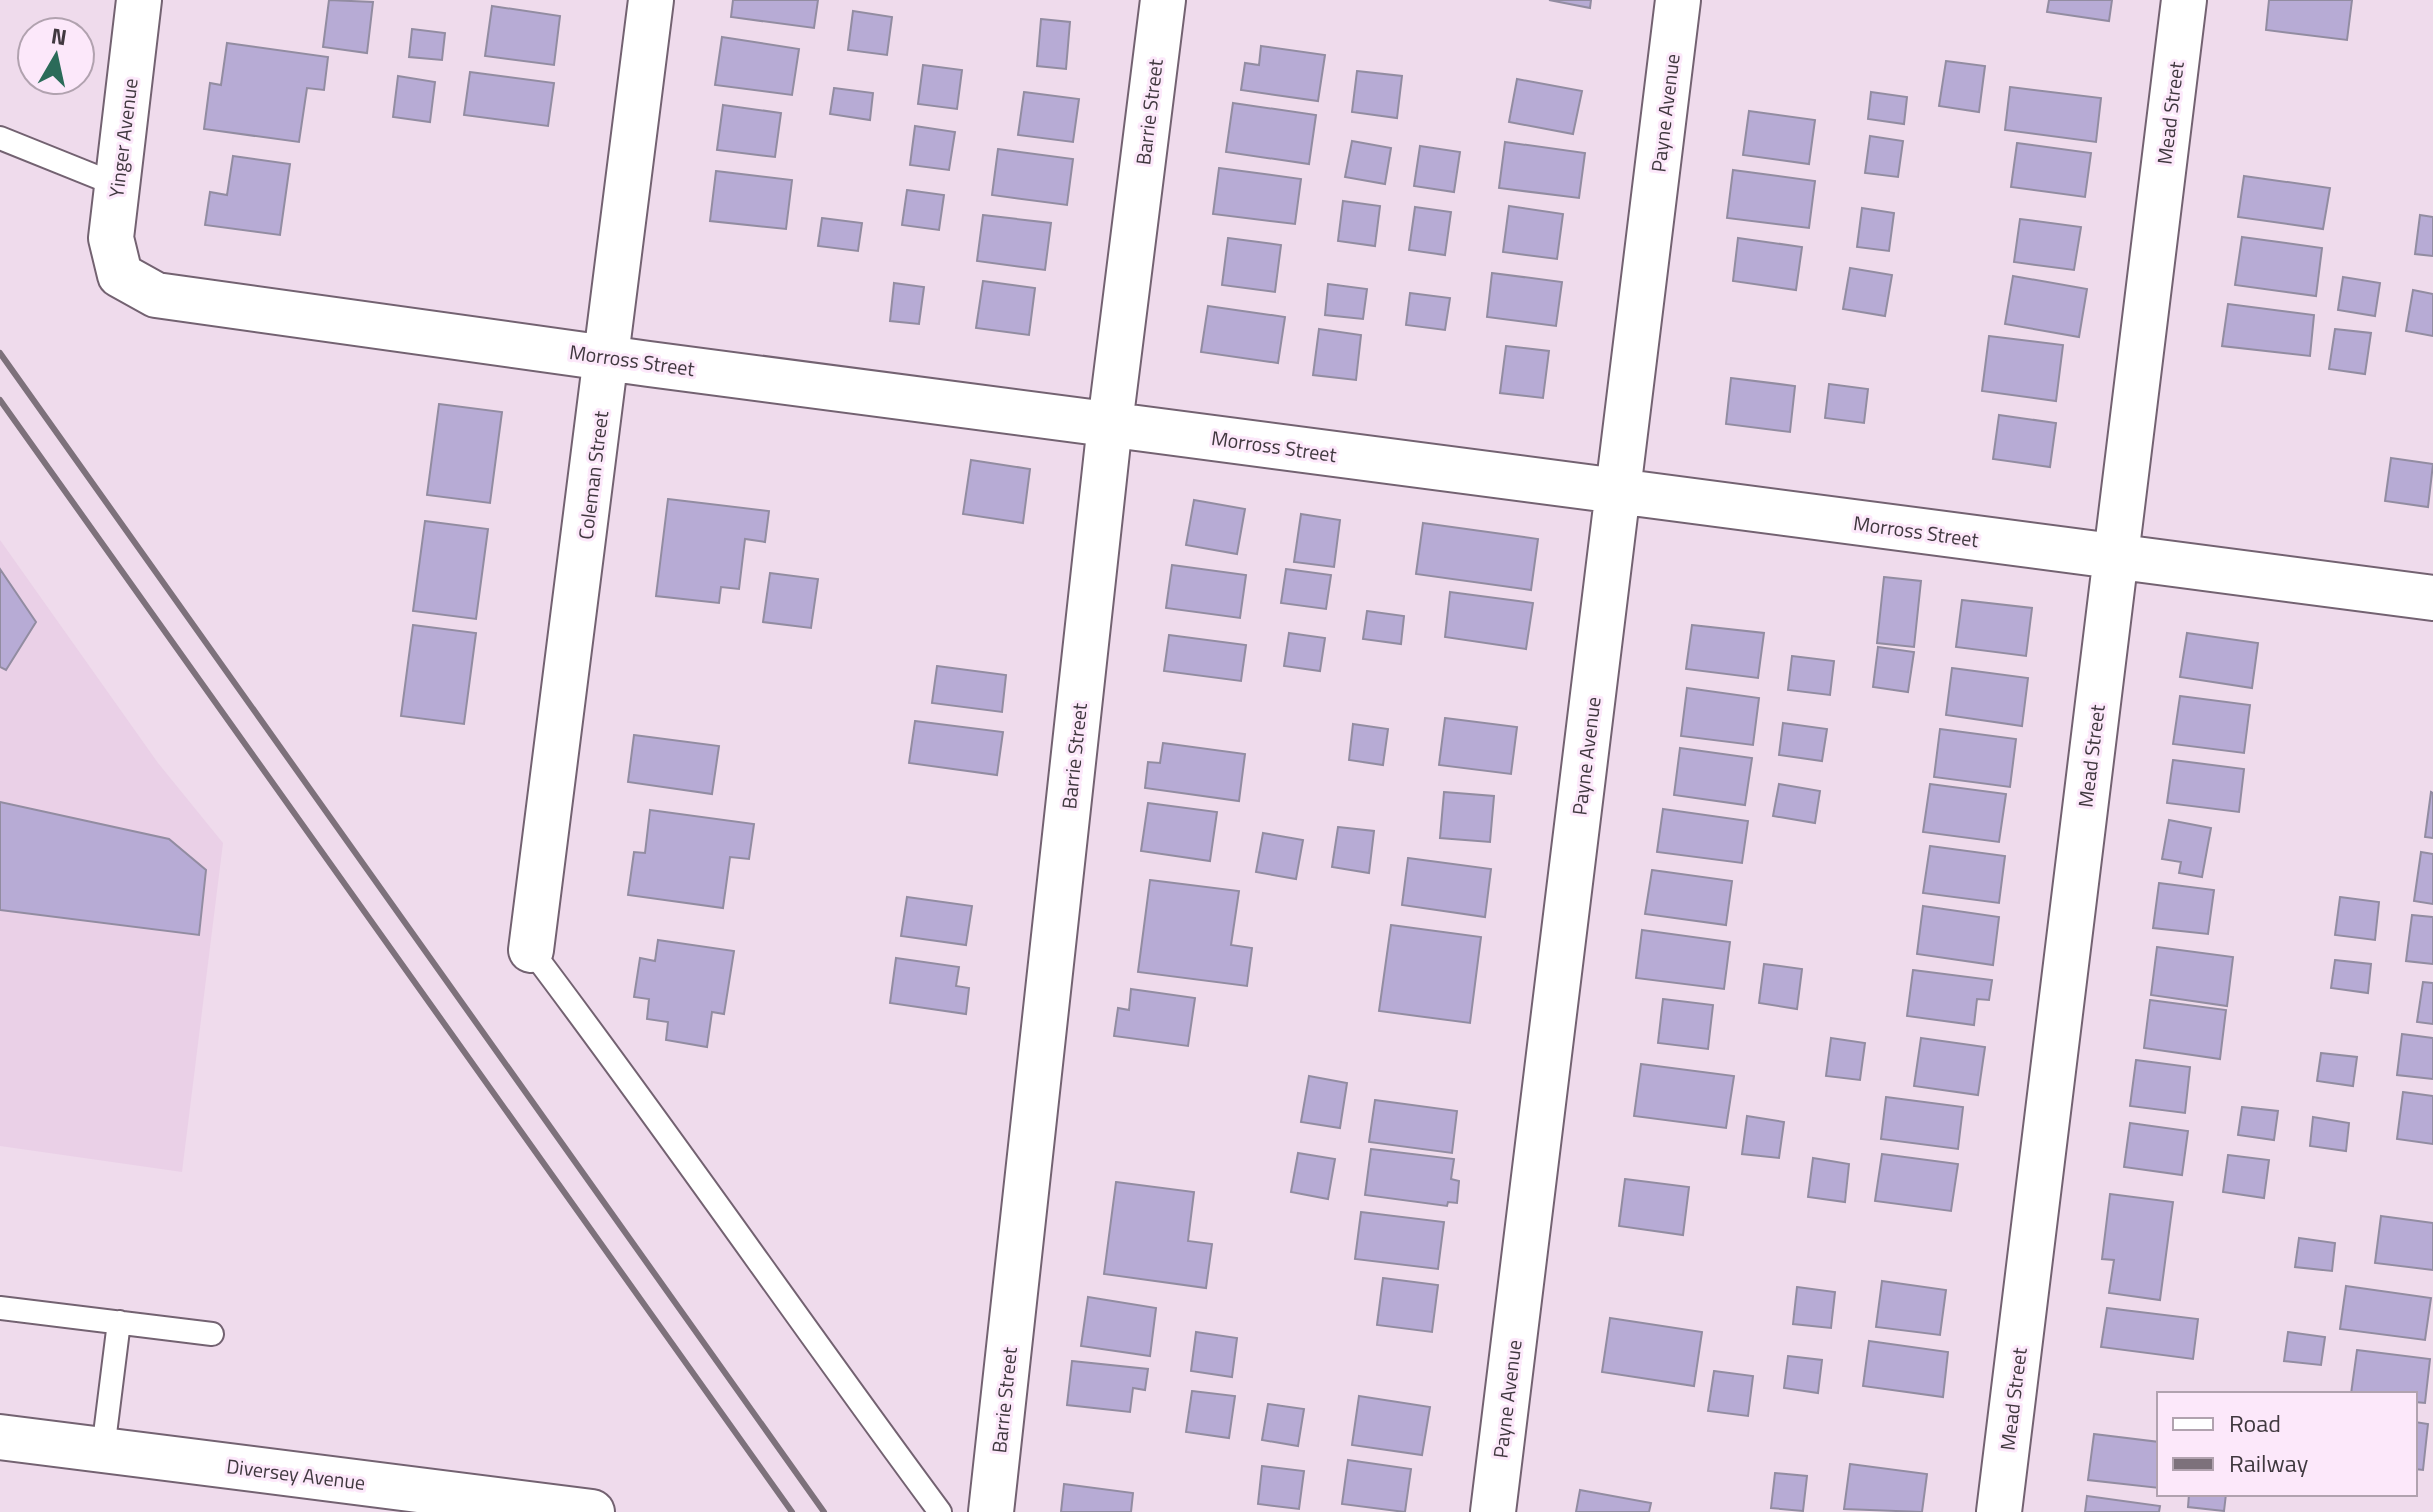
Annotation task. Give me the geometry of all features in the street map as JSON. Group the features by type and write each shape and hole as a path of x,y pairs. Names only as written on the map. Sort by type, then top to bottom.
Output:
{"street":[{"name":"Yinger Avenue","path":"120,275 111,238 139,0"},
{"name":"Coleman Street","path":"531,950 609,356 651,0"},
{"name":"Barrie Street","path":"991,1512 1110,424 1163,0"},
{"name":"Payne Avenue","path":"1493,1512 1678,0"},
{"name":"Mead Street","path":"1999,1512 2184,0"},
{"name":"Morross Street","path":"120,275 156,295 2433,598"},
{"name":"Diversey Avenue","path":"0,1437 474,1504 592,1512"}],"lane":[{"path":"0,138 117,185"},
{"path":"531,950 645,1102 940,1512"},
{"path":"0,1308 212,1334"},
{"path":"103,1450 119,1322"}],"shaded area":[{"path":"0,540 158,763 223,843 182,1172 0,1146"}],"building":[{"path":"329,0 373,2 367,53 323,47"},
{"path":"733,0 818,0 814,28 731,17"},
{"path":"1549,0 1591,0 1590,8"},
{"path":"2049,0 2112,0 2109,21 2047,12"},
{"path":"2269,0 2352,0 2347,40 2266,30"},
{"path":"492,6 560,16 554,65 485,56"},
{"path":"853,11 892,17 887,55 848,50"},
{"path":"1041,19 1070,22 1066,69 1037,66"},
{"path":"412,29 445,33 442,60 409,57"},
{"path":"722,37 799,49 792,95 715,85"},
{"path":"227,43 328,57 324,90 307,88 299,142 204,129 210,83 221,85"},
{"path":"1261,46 1325,55 1318,101 1241,90 1245,63 1259,65"},
{"path":"1946,61 1985,66 1979,112 1939,106"},
{"path":"923,65 962,70 957,109 918,104"},
{"path":"1357,71 1402,76 1397,118 1352,112"},
{"path":"470,72 554,83 548,126 464,115"},
{"path":"398,76 435,82 430,122 393,117"},
{"path":"1517,79 1582,91 1573,134 1509,122"},
{"path":"2010,87 2101,98 2096,142 2005,130"},
{"path":"834,88 873,93 870,120 830,114"},
{"path":"1024,92 1079,99 1073,142 1018,135"},
{"path":"1871,92 1907,97 1904,124 1868,119"},
{"path":"1233,103 1316,115 1309,164 1226,152"},
{"path":"723,105 781,113 775,157 717,150"},
{"path":"1749,111 1815,120 1809,164 1743,155"},
{"path":"915,126 955,132 949,170 910,165"},
{"path":"1870,136 1903,141 1898,177 1865,173"},
{"path":"1352,141 1391,148 1385,184 1345,177"},
{"path":"1505,142 1585,153 1579,198 1499,188"},
{"path":"2017,143 2091,153 2085,197 2011,187"},
{"path":"1420,146 1460,152 1454,192 1414,186"},
{"path":"998,149 1073,159 1067,205 992,195"},
{"path":"233,156 290,164 280,235 205,225 210,192 227,195"},
{"path":"1219,168 1301,179 1295,224 1213,214"},
{"path":"1733,170 1815,181 1809,228 1727,218"},
{"path":"716,171 792,180 786,229 710,221"},
{"path":"2244,176 2330,188 2323,229 2238,217"},
{"path":"907,190 944,195 939,230 902,225"},
{"path":"1343,201 1380,206 1375,246 1338,241"},
{"path":"1509,206 1563,214 1557,259 1503,252"},
{"path":"1415,207 1451,212 1445,255 1409,250"},
{"path":"1862,208 1894,213 1889,251 1857,247"},
{"path":"983,215 1051,223 1045,270 977,261"},
{"path":"2420,215 2433,217 2433,256 2415,254"},
{"path":"822,218 862,223 858,251 818,246"},
{"path":"2020,219 2081,227 2074,270 2014,262"},
{"path":"2242,237 2322,248 2316,296 2235,285"},
{"path":"1228,238 1281,245 1275,292 1222,285"},
{"path":"1738,238 1802,247 1796,290 1733,281"},
{"path":"1850,268 1892,275 1885,316 1843,309"},
{"path":"1492,273 1562,282 1556,326 1487,317"},
{"path":"2013,276 2087,289 2079,337 2005,324"},
{"path":"2343,277 2380,283 2375,316 2338,310"},
{"path":"983,281 1035,288 1029,335 976,328"},
{"path":"894,283 924,287 919,324 890,321"},
{"path":"1328,284 1367,289 1363,319 1325,315"},
{"path":"2413,290 2433,294 2433,336 2406,331"},
{"path":"1410,293 1450,298 1445,330 1406,325"},
{"path":"2228,304 2314,315 2310,356 2222,346"},
{"path":"1208,306 1285,317 1278,363 1201,352"},
{"path":"1319,329 1361,335 1356,380 1313,375"},
{"path":"2335,329 2371,333 2365,374 2329,369"},
{"path":"1989,336 2063,345 2056,401 1982,391"},
{"path":"1506,346 1549,351 1543,398 1500,393"},
{"path":"1731,378 1795,386 1790,432 1726,424"},
{"path":"1829,384 1868,389 1864,423 1825,418"},
{"path":"439,404 502,412 490,503 427,495"},
{"path":"1999,415 2056,423 2050,467 1993,459"},
{"path":"2391,458 2433,464 2428,507 2385,501"},
{"path":"971,460 1030,469 1023,523 963,514"},
{"path":"668,499 769,511 765,542 745,539 739,589 721,587 719,603 656,596"},
{"path":"1194,500 1245,509 1237,554 1186,545"},
{"path":"1301,514 1340,520 1334,567 1294,562"},
{"path":"425,521 488,529 476,619 413,611"},
{"path":"1423,523 1538,539 1531,590 1416,574"},
{"path":"1172,565 1246,575 1240,618 1166,608"},
{"path":"0,569 36,622 6,670 0,667"},
{"path":"1286,569 1331,575 1326,609 1281,603"},
{"path":"770,573 818,579 811,628 763,622"},
{"path":"1884,577 1921,581 1914,647 1877,643"},
{"path":"1450,592 1533,603 1526,649 1445,637"},
{"path":"1962,600 2032,608 2026,656 1956,647"},
{"path":"1367,611 1404,616 1401,644 1363,639"},
{"path":"413,625 476,633 464,724 401,716"},
{"path":"1692,625 1764,633 1758,678 1686,669"},
{"path":"1289,633 1325,638 1320,671 1284,666"},
{"path":"2187,633 2258,643 2252,688 2180,677"},
{"path":"1169,635 1246,645 1241,681 1164,671"},
{"path":"1878,647 1914,652 1908,692 1873,687"},
{"path":"1792,656 1834,661 1830,695 1788,690"},
{"path":"937,666 1006,675 1002,712 932,703"},
{"path":"1952,668 2028,678 2022,726 1946,715"},
{"path":"1687,688 1759,698 1753,745 1681,736"},
{"path":"2180,696 2250,705 2244,753 2173,744"},
{"path":"1445,718 1517,727 1511,774 1439,765"},
{"path":"915,721 1003,732 997,775 909,763"},
{"path":"1783,723 1827,729 1822,761 1779,755"},
{"path":"1353,724 1388,729 1383,765 1349,760"},
{"path":"1940,729 2016,739 2010,787 1934,777"},
{"path":"634,735 719,746 712,794 628,782"},
{"path":"1163,743 1245,754 1239,801 1145,788 1148,762 1160,763"},
{"path":"1680,748 1752,758 1745,805 1674,795"},
{"path":"2173,760 2244,769 2239,812 2167,803"},
{"path":"1779,784 1820,791 1815,823 1773,816"},
{"path":"1930,784 2006,794 1999,842 1923,832"},
{"path":"1444,792 1494,796 1490,842 1440,838"},
{"path":"2433,793 2433,838 2425,837"},
{"path":"0,802 169,839 206,870 199,935 0,910"},
{"path":"1148,803 1217,812 1210,861 1141,851"},
{"path":"1663,809 1748,821 1742,863 1657,852"},
{"path":"650,810 754,824 749,859 730,857 723,908 628,895 634,852 645,853"},
{"path":"2169,820 2211,828 2202,877 2179,873 2181,862 2162,859"},
{"path":"1338,827 1374,831 1369,873 1332,867"},
{"path":"1263,833 1303,840 1296,879 1256,872"},
{"path":"1930,846 2005,856 1999,903 1923,893"},
{"path":"2421,852 2433,854 2433,904 2414,901"},
{"path":"1408,858 1491,869 1485,917 1402,905"},
{"path":"1652,870 1732,881 1726,925 1645,914"},
{"path":"1150,880 1239,891 1231,945 1252,948 1247,986 1138,972"},
{"path":"2159,883 2214,890 2208,934 2153,928"},
{"path":"907,897 972,906 966,945 901,936"},
{"path":"2340,897 2379,902 2375,940 2335,935"},
{"path":"1923,906 1999,917 1993,965 1917,954"},
{"path":"2412,915 2433,917 2433,964 2406,961"},
{"path":"1391,925 1481,937 1470,1023 1379,1011"},
{"path":"1642,930 1730,942 1724,989 1636,978"},
{"path":"658,940 734,951 724,1014 712,1012 707,1047 666,1040 668,1022 647,1019 649,999 634,997 640,958 655,961"},
{"path":"2157,947 2233,957 2227,1006 2151,995"},
{"path":"896,958 959,967 956,986 969,988 966,1014 890,1003"},
{"path":"2335,960 2371,964 2368,993 2331,988"},
{"path":"1764,964 1802,969 1797,1009 1759,1003"},
{"path":"1913,970 1992,980 1989,1000 1977,999 1974,1025 1907,1016"},
{"path":"2423,982 2433,983 2433,1024 2417,1022"},
{"path":"1131,989 1195,998 1188,1046 1114,1036 1118,1008 1129,1010"},
{"path":"1663,999 1713,1005 1708,1049 1658,1043"},
{"path":"2150,1000 2226,1010 2220,1059 2144,1048"},
{"path":"2402,1034 2433,1038 2433,1079 2397,1075"},
{"path":"1831,1038 1865,1043 1860,1080 1826,1076"},
{"path":"1921,1038 1985,1047 1978,1095 1914,1086"},
{"path":"2321,1053 2357,1057 2353,1086 2317,1081"},
{"path":"2136,1060 2190,1067 2185,1113 2130,1106"},
{"path":"1641,1064 1734,1076 1726,1128 1634,1116"},
{"path":"1309,1076 1347,1083 1340,1128 1301,1122"},
{"path":"2403,1092 2433,1096 2433,1144 2397,1139"},
{"path":"1886,1097 1963,1107 1958,1149 1881,1139"},
{"path":"1375,1100 1457,1111 1452,1153 1369,1142"},
{"path":"2242,1107 2278,1111 2274,1140 2238,1135"},
{"path":"1747,1116 1784,1122 1779,1158 1742,1154"},
{"path":"2313,1117 2349,1123 2346,1151 2310,1146"},
{"path":"2130,1123 2188,1131 2182,1175 2124,1167"},
{"path":"1371,1149 1454,1159 1451,1179 1459,1181 1457,1203 1448,1202 1447,1206 1365,1195"},
{"path":"1298,1153 1335,1159 1328,1199 1291,1192"},
{"path":"1882,1154 1958,1164 1951,1211 1875,1201"},
{"path":"2228,1155 2269,1160 2264,1198 2223,1192"},
{"path":"1813,1158 1849,1164 1845,1202 1808,1197"},
{"path":"1625,1179 1689,1187 1683,1235 1619,1226"},
{"path":"1116,1182 1194,1192 1188,1241 1212,1244 1206,1288 1104,1274"},
{"path":"2110,1194 2173,1202 2160,1300 2109,1293 2114,1260 2102,1259"},
{"path":"1361,1212 1444,1222 1438,1269 1355,1259"},
{"path":"2381,1216 2433,1223 2433,1270 2375,1263"},
{"path":"2299,1238 2335,1243 2332,1271 2295,1267"},
{"path":"1383,1278 1438,1285 1432,1332 1377,1325"},
{"path":"1882,1281 1946,1290 1940,1335 1876,1327"},
{"path":"2346,1286 2431,1298 2425,1340 2340,1329"},
{"path":"1797,1287 1835,1292 1831,1328 1793,1324"},
{"path":"1088,1297 1156,1308 1150,1356 1081,1346"},
{"path":"2107,1308 2198,1319 2193,1359 2101,1347"},
{"path":"1610,1318 1702,1332 1694,1386 1602,1372"},
{"path":"1196,1332 1237,1338 1232,1377 1191,1371"},
{"path":"2288,1332 2325,1337 2321,1365 2284,1361"},
{"path":"1869,1341 1948,1352 1943,1397 1863,1386"},
{"path":"2357,1350 2430,1359 2425,1403 2417,1402 2417,1392 2351,1392"},
{"path":"1788,1356 1822,1360 1818,1393 1784,1388"},
{"path":"1072,1361 1148,1369 1145,1390 1133,1388 1130,1412 1067,1405"},
{"path":"1714,1371 1753,1376 1748,1416 1708,1411"},
{"path":"1192,1391 1235,1396 1229,1438 1186,1432"},
{"path":"1359,1396 1430,1407 1422,1455 1352,1445"},
{"path":"1268,1404 1304,1409 1298,1446 1262,1440"},
{"path":"2417,1422 2428,1424 2423,1470 2417,1469"},
{"path":"2094,1434 2157,1442 2157,1488 2088,1480"},
{"path":"1348,1460 1411,1469 1405,1512 1342,1504"},
{"path":"1850,1464 1927,1474 1922,1512 1844,1509"},
{"path":"1262,1466 1304,1471 1299,1509 1258,1504"},
{"path":"1775,1473 1807,1476 1803,1511 1771,1508"},
{"path":"1064,1484 1133,1493 1131,1512 1061,1512"},
{"path":"1580,1490 1651,1503 1649,1512 1576,1512"},
{"path":"2087,1496 2160,1506 2159,1512 2085,1512"},
{"path":"2189,1496 2226,1496 2224,1511 2188,1507"}],"railway":[{"path":"0,353 824,1512"},
{"path":"0,400 792,1512"}]}
